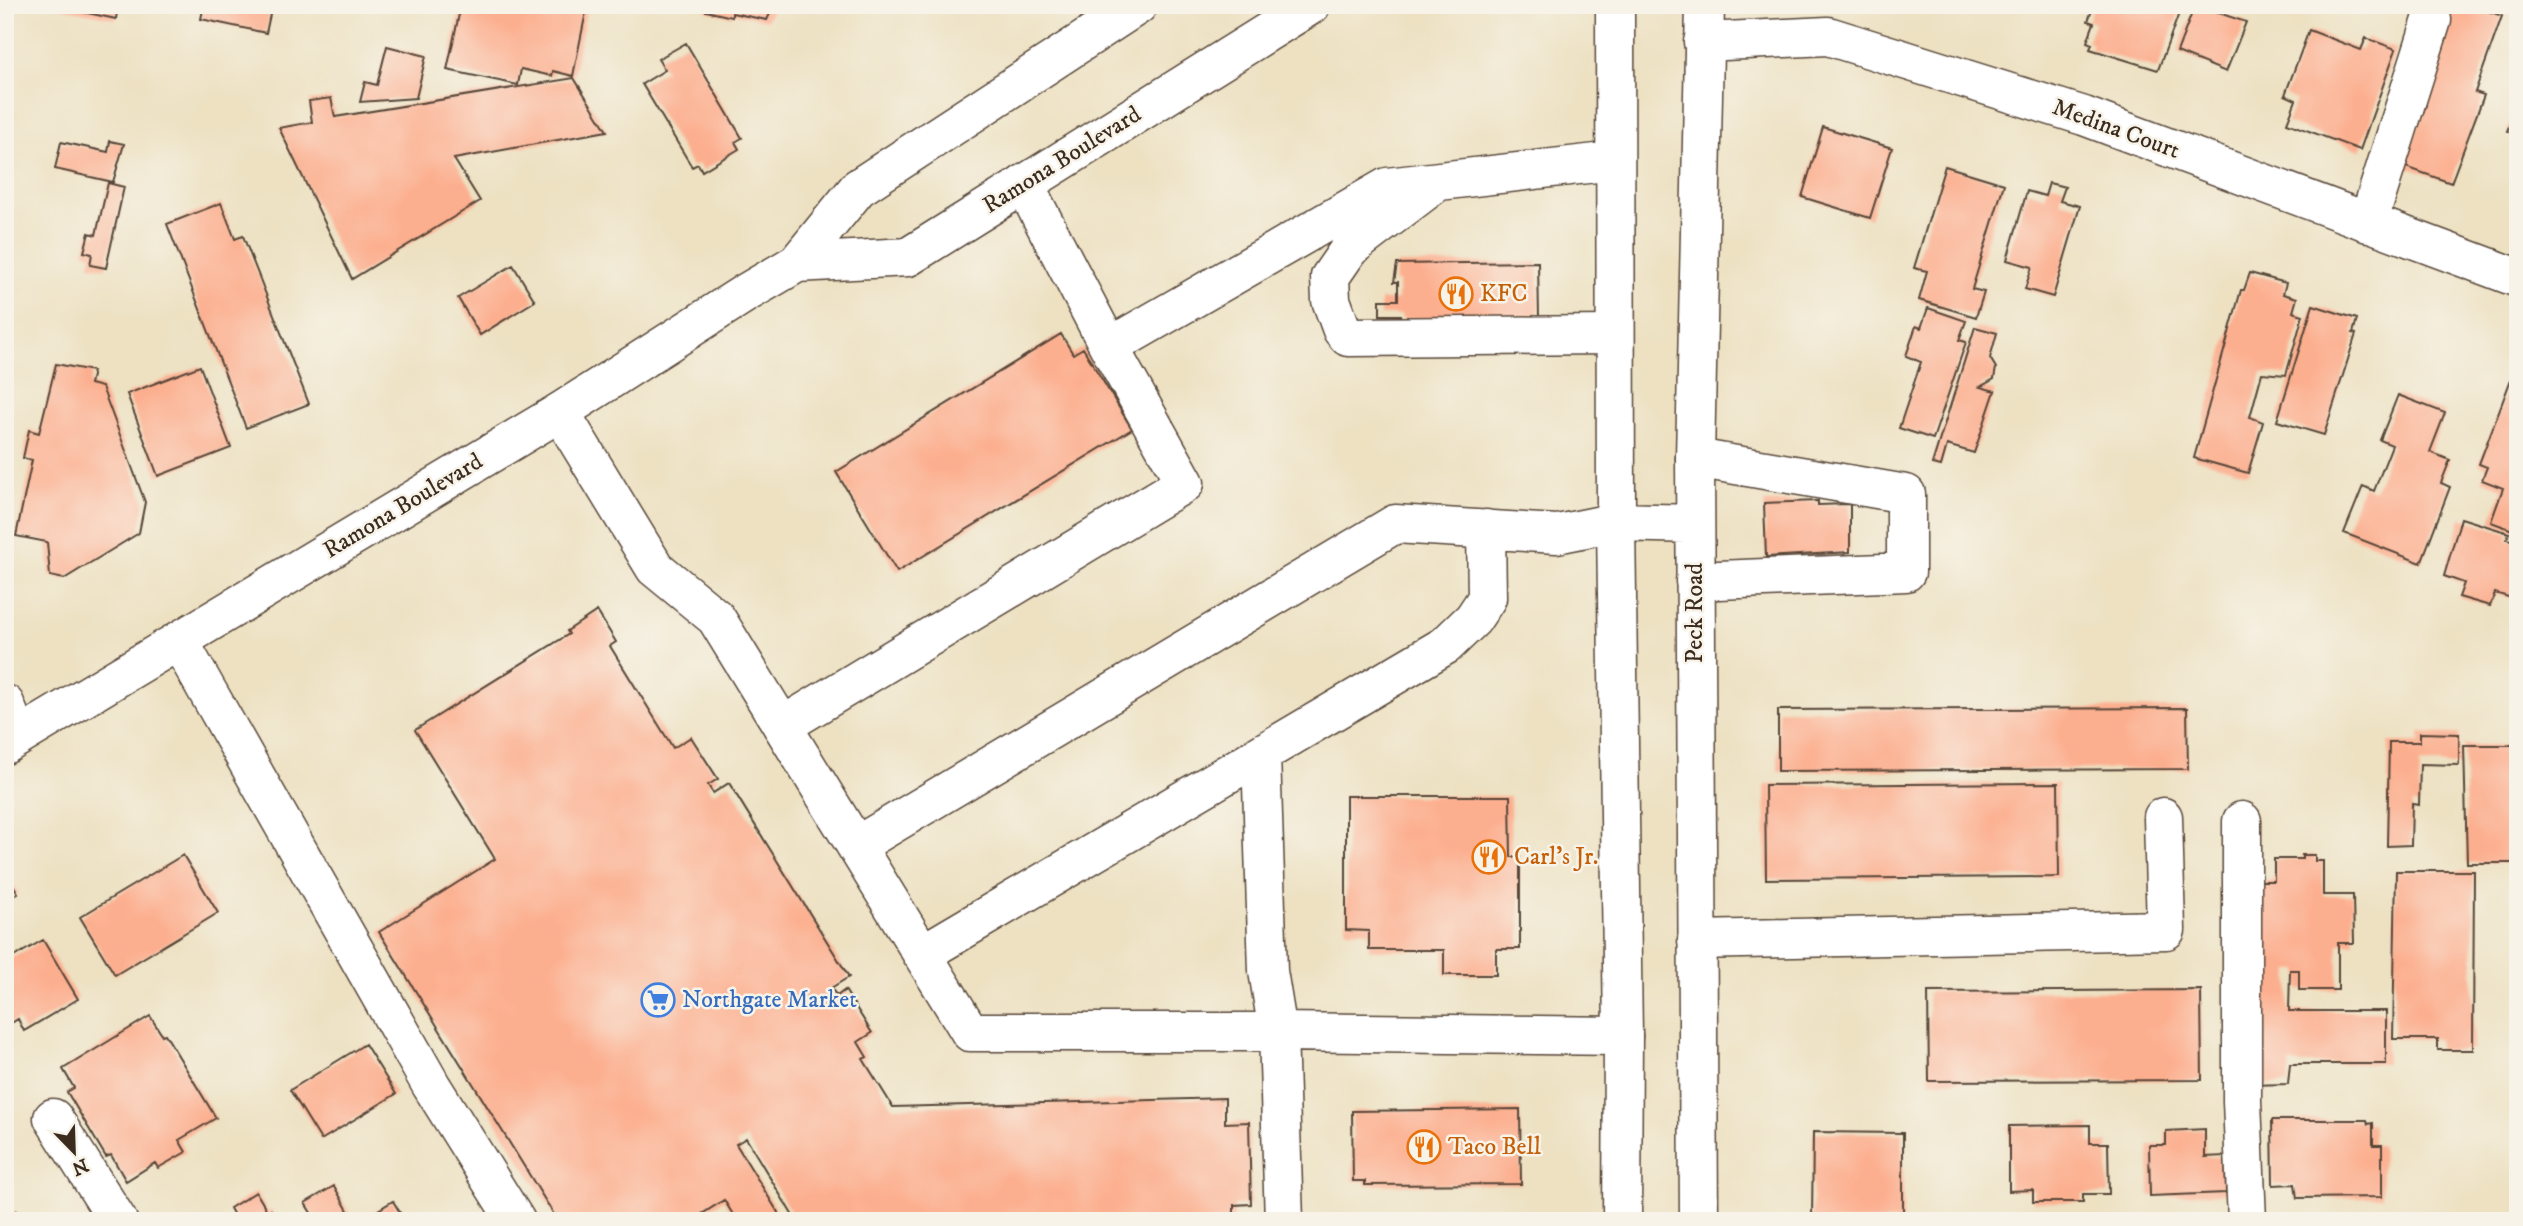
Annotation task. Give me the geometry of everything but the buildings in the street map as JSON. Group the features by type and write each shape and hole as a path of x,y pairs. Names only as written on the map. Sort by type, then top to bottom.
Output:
{"main road":[{"name":"Ramona Boulevard","path":"10,729 179,641 560,412 744,294 797,264 858,188 1138,5"},
{"name":"Ramona Boulevard","path":"797,264 908,257 1311,5"},
{"path":"1615,5 1622,1221"},
{"name":"Medina Court","path":"1704,23 1830,20 2518,278"},
{"path":"2368,223 2432,20"},
{"name":"Peck Road","path":"1699,1221 1695,458 1704,23"},
{"path":"1109,347 1387,187 1614,161"},
{"path":"1439,181 1350,248 1330,277 1331,300 1342,330 1348,337 1615,335"},
{"path":"782,726 1185,483 1109,347 1024,184"},
{"path":"560,412 655,568 716,618 970,1032 1623,1036"},
{"path":"1695,458 1906,494 1906,572 1695,581"},
{"path":"856,846 1395,524 1557,534 1616,522 1695,524"},
{"path":"922,954 1446,645 1473,619 1487,598 1486,530"},
{"path":"179,641 431,1085 516,1221"},
{"path":"1261,754 1268,971 1278,1032 1284,1221"},
{"path":"1697,940 2166,930 2163,817"},
{"path":"2242,821 2242,1101 2247,1221"},
{"path":"53,1118 118,1221"}],"place":[{"name":"KFC","path":"1456,294"},
{"name":"Carl's Jr.","path":"1489,857"},
{"name":"Northgate Market","path":"658,1000"},
{"name":"Taco Bell","path":"1424,1147"}]}
